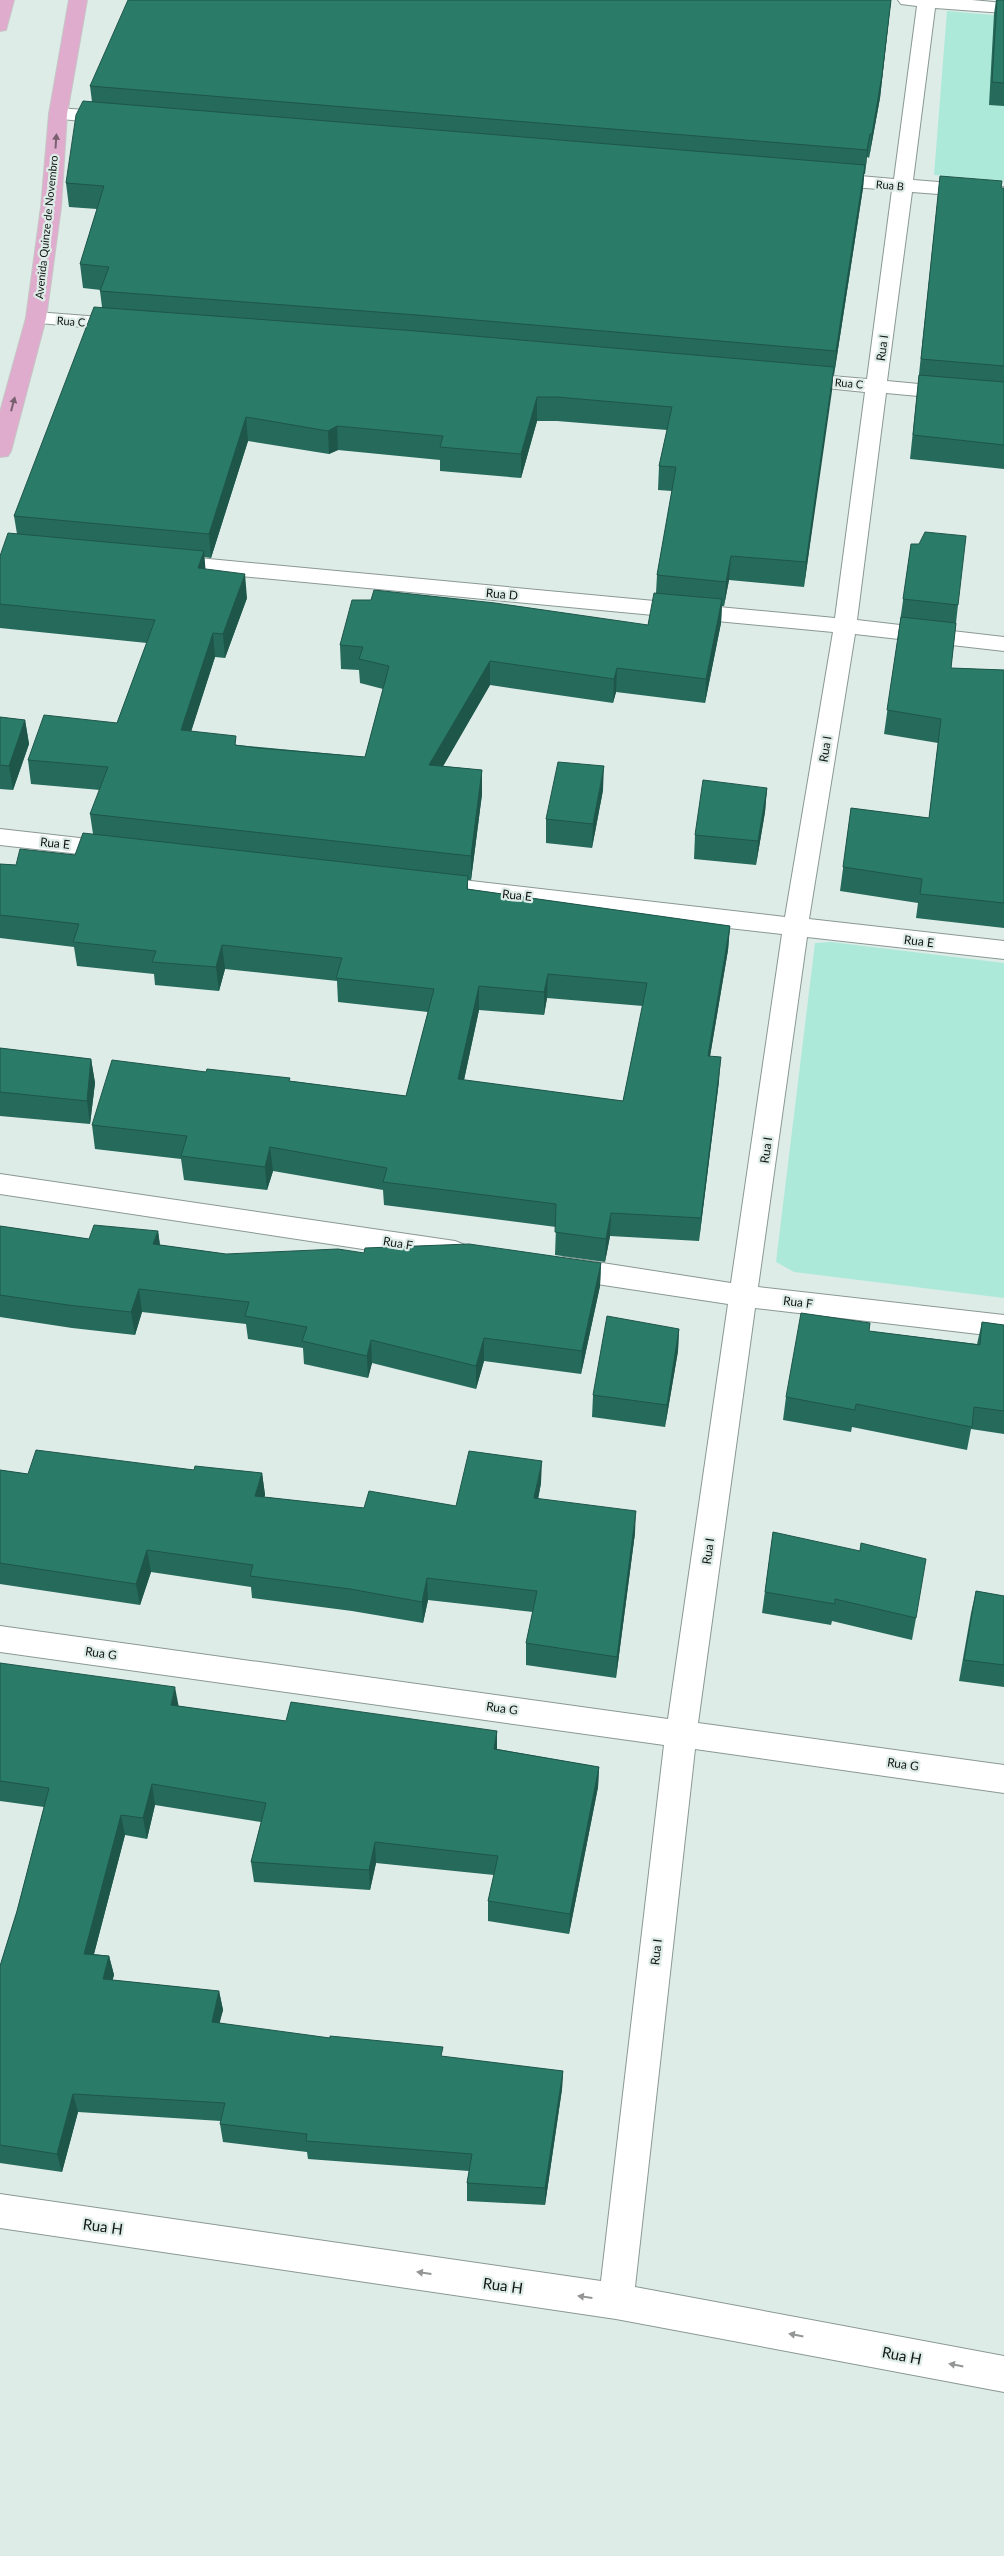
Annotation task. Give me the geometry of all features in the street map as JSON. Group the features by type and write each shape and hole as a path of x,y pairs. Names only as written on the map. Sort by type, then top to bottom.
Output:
{"main road":[{"path":"0,26 4,0"},
{"name":"Avenida Quinze de Novembro","path":"0,451 36,318 51,207 58,114 78,0"}],"street":[{"path":"920,0 1004,8"},
{"name":"Rua I","path":"616,2301 681,1733 745,1296 796,926 845,626 903,186 920,0"},
{"path":"58,114 128,120"},
{"name":"Rua B","path":"804,177 1004,193"},
{"name":"Rua C","path":"36,318 143,326"},
{"name":"Rua C","path":"779,378 1004,398"},
{"name":"Rua D","path":"149,561 845,626 1004,644"},
{"name":"Rua E","path":"0,837 138,852"},
{"name":"Rua E","path":"432,886 1004,950"},
{"name":"Rua F","path":"0,1184 479,1255"},
{"name":"Rua F","path":"538,1264 745,1296 1004,1326"},
{"name":"Rua G","path":"0,1639 1004,1779"},
{"name":"Rua H","path":"0,2211 616,2301 1004,2374"}],"green space":[{"path":"947,11 1004,16 1004,181 934,175"},
{"path":"831,942 1004,963 1004,1298 794,1272 776,1262 815,943"}],"building":[{"path":"128,0 891,0 882,75 872,134 870,134 867,150 90,86"},
{"path":"997,0 1004,0 1004,83 992,82"},
{"path":"83,101 865,165 836,351 417,315 100,291 109,267 80,264 104,186 66,183 76,115"},
{"path":"940,176 1002,181 1001,188 1004,188 1004,366 921,359"},
{"path":"94,307 416,331 834,367 806,562 731,556 726,582 657,575 676,467 659,466 672,407 557,397 537,397 521,454 440,447 443,436 337,426 328,431 246,417 209,534 14,516"},
{"path":"919,375 1004,382 1004,445 913,435"},
{"path":"925,532 966,536 958,605 903,599 911,544 919,544"},
{"path":"8,533 204,551 198,568 245,574 223,634 213,633 181,730 236,736 235,745 258,748 365,757 389,666 359,659 363,647 340,645 352,600 371,600 374,590 495,603 648,625 654,593 722,599 706,679 617,668 614,679 490,661 429,765 482,770 471,856 90,814 108,767 28,760 44,715 117,723 155,620 0,604 0,556"},
{"path":"901,617 956,623 951,668 1004,670 1004,903 920,894 922,879 843,867 851,808 929,818 941,719 887,710"},
{"path":"0,717 25,720 9,766 0,765"},
{"path":"558,762 604,766 593,824 546,819"},
{"path":"703,780 767,788 758,841 695,835"},
{"path":"83,833 468,876 467,889 730,926 708,1056 721,1057 701,1218 611,1213 606,1239 555,1232 556,1204 383,1182 387,1168 270,1147 265,1167 181,1156 187,1136 92,1125 112,1060 206,1072 207,1069 290,1078 289,1081 406,1096 434,989 336,978 342,958 222,945 216,967 152,962 156,951 73,942 79,924 0,915 0,864 16,865 20,849 75,855","holes":["548,974 647,983 623,1101 458,1079 479,986 544,992"]},
{"path":"0,1048 91,1059 87,1101 0,1092"},
{"path":"94,1225 158,1231 153,1244 226,1254 338,1249 364,1253 365,1248 469,1244 601,1263 582,1351 484,1338 476,1366 371,1340 367,1356 302,1341 307,1327 245,1316 249,1302 139,1289 131,1312 0,1295 0,1226 89,1239"},
{"path":"801,1313 870,1323 869,1331 980,1345 982,1322 1004,1325 1004,1411 974,1407 972,1427 856,1404 855,1410 786,1397"},
{"path":"607,1316 679,1329 667,1405 593,1395"},
{"path":"36,1450 194,1470 195,1466 262,1473 255,1496 364,1508 369,1491 456,1506 469,1451 542,1461 534,1498 636,1511 617,1657 526,1643 537,1591 427,1578 422,1602 350,1589 250,1576 253,1565 147,1550 136,1584 0,1563 0,1470 28,1474"},
{"path":"773,1532 860,1551 861,1543 926,1559 916,1618 835,1599 835,1604 765,1592"},
{"path":"976,1591 1004,1596 1004,1665 964,1660"},
{"path":"0,1663 175,1687 171,1705 286,1721 291,1702 497,1731 494,1749 599,1767 570,1914 488,1901 498,1856 375,1842 369,1870 251,1862 266,1803 152,1784 143,1818 121,1815 84,1954 109,1956 103,1979 219,1991 212,2022 330,2038 330,2036 443,2047 441,2056 563,2071 545,2188 467,2183 472,2154 306,2141 307,2134 220,2124 225,2103 73,2094 57,2154 0,2145 0,1966 17,1911 49,1788 0,1781"}]}
